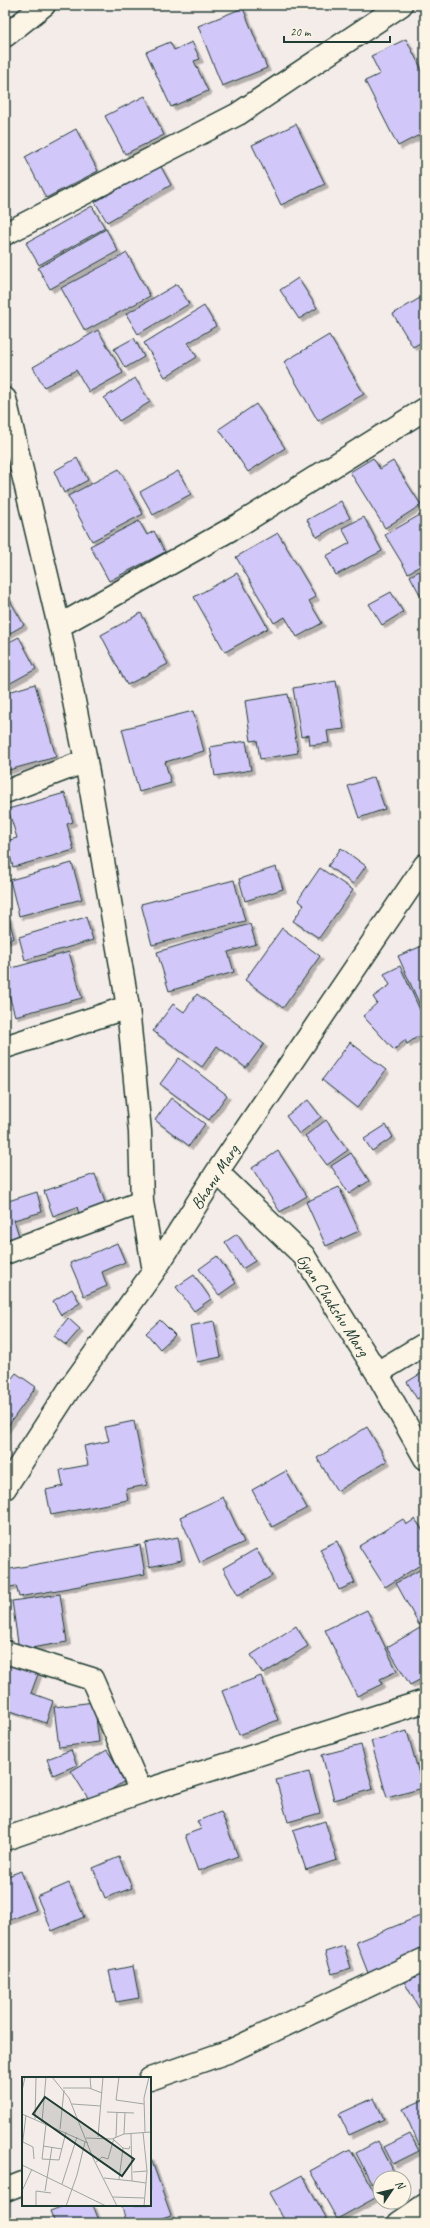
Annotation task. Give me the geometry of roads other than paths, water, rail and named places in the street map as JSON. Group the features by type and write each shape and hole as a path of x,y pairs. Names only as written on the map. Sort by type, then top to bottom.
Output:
{"street":[{"path":"5,36 44,5"},
{"path":"5,234 238,114 401,5"},
{"path":"5,399 59,626 86,761 128,1007 140,1132 142,1202 154,1271"},
{"path":"59,626 242,523 425,409"},
{"path":"5,792 86,761"},
{"name":"Bhanu Marg","path":"5,1488 70,1388 154,1271 217,1172 425,865"},
{"path":"5,1047 128,1007"},
{"name":"Gyan Chakshu Marg","path":"217,1172 304,1256 377,1373 425,1458"},
{"path":"5,1253 142,1202"},
{"path":"377,1373 425,1344"},
{"path":"5,1652 92,1679 141,1792"},
{"path":"5,1839 141,1792 425,1701"},
{"path":"151,2079 230,2051 425,1959"},
{"path":"5,2190 22,2183"},
{"path":"399,2223 425,2205"}]}
